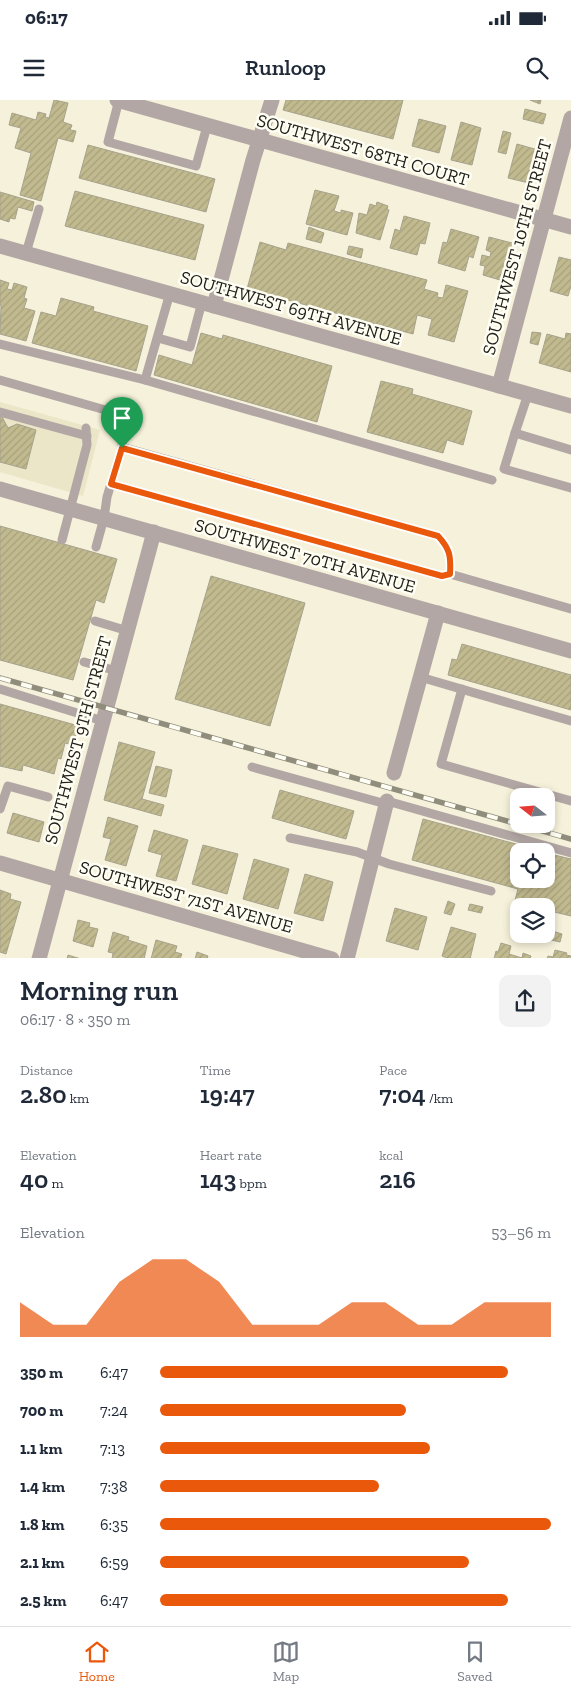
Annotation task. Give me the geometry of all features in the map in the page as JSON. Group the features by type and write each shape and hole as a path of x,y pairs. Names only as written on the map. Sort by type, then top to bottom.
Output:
{"street":[{"name":"SOUTHWEST 68TH COURT","path":"118,100 571,227"},
{"path":"208,304 272,100"},
{"name":"SOUTHWEST 10TH STREET","path":"499,386 571,118"},
{"name":"SOUTHWEST 69TH AVENUE","path":"0,246 571,406"},
{"name":"SOUTHWEST 70TH AVENUE","path":"0,489 571,651"},
{"name":"SOUTHWEST 9TH STREET","path":"39,958 154,532"},
{"path":"394,773 438,613"},
{"path":"346,958 386,802"},
{"name":"SOUTHWEST 71ST AVENUE","path":"0,863 332,958"}],"lane":[{"path":"118,100 108,142 196,166 207,126"},
{"path":"26,253 39,209"},
{"path":"145,380 170,293"},
{"path":"158,338 190,347 208,304"},
{"path":"0,344 145,380 492,480"},
{"path":"0,380 116,413 121,418 124,432 122,448 96,547"},
{"path":"528,394 504,469 571,488"},
{"path":"0,412 86,432 86,452 62,540"},
{"path":"515,434 571,450"},
{"path":"122,448 438,536 447,545 451,560 450,574"},
{"path":"111,484 442,576 450,574 571,609"},
{"path":"94,621 128,631"},
{"path":"84,662 117,671"},
{"path":"420,677 571,721"},
{"path":"0,689 104,721"},
{"path":"462,689 441,764 571,801"},
{"path":"252,767 571,853"},
{"path":"0,809 8,786 48,797"},
{"path":"290,838 357,852 372,858 491,891"}],"shaded area":[{"path":"0,402 100,430 83,496 0,472"}],"building":[{"path":"54,100 68,103 63,122 72,125 70,130 76,131 73,142 58,138 41,201 20,195 31,153 15,148 21,128 9,125 12,113 36,120 38,112 46,114 45,117 49,118"},
{"path":"286,100 403,100 393,139 283,110"},
{"path":"530,100 541,100 540,104"},
{"path":"525,109 546,114 543,124 523,119"},
{"path":"419,119 446,126 439,153 412,146"},
{"path":"461,122 481,128 472,165 451,160"},
{"path":"503,131 511,133 506,154 498,152"},
{"path":"517,144 538,150 529,183 508,178"},
{"path":"88,145 215,179 206,212 79,178"},
{"path":"315,190 339,196 334,211 341,213 341,210 353,213 347,235 306,224"},
{"path":"75,191 204,225 195,260 65,226"},
{"path":"0,192 34,202 32,211 18,207 15,219 10,218 9,222 0,219"},
{"path":"377,202 388,206 387,209 389,210 380,240 356,233 359,213 367,215 370,204 376,206"},
{"path":"404,216 430,223 425,244 420,243 417,255 390,248 395,229 400,231"},
{"path":"309,227 324,233 321,243 306,239"},
{"path":"451,229 479,237 473,258 469,256 465,271 438,263 443,242 447,243"},
{"path":"489,237 512,243 504,273 502,272 500,280 483,275 485,266 480,265 482,255 490,257 491,252 486,250"},
{"path":"260,242 286,250 288,243 427,280 424,289 438,293 437,297 443,298 446,285 468,291 454,342 428,335 432,319 417,315 413,334 247,289"},
{"path":"349,246 363,249 361,258 347,254"},
{"path":"559,257 571,260 571,286 568,296 550,291"},
{"path":"0,280 9,283 7,289 12,290 14,283 27,287 24,298 27,299 24,308 35,311 26,341 0,334"},
{"path":"61,298 94,307 93,311 148,326 136,371 32,343 41,312 56,316"},
{"path":"532,332 541,333 538,345 530,343"},
{"path":"201,333 222,339 223,335 332,366 317,422 154,375 159,355 192,365"},
{"path":"566,333 571,334 571,372 539,363 547,334 565,339"},
{"path":"381,381 413,389 412,394 472,411 463,445 447,440 443,453 367,432"},
{"path":"0,413 8,428 17,424 36,430 26,469 0,462"},
{"path":"0,526 117,559 104,603 96,600 73,680 0,660"},
{"path":"211,576 305,603 270,726 175,699"},
{"path":"462,644 571,675 571,710 448,675 452,659 457,660"},
{"path":"0,704 79,726 73,745 65,743 61,759 58,758 54,774 23,765 22,771 0,766"},
{"path":"119,742 155,752 142,799 164,805 161,816 104,800"},
{"path":"156,766 172,770 166,797 149,793"},
{"path":"280,790 354,811 346,839 272,818"},
{"path":"13,813 44,822 39,842 7,833"},
{"path":"108,817 138,826 126,866 105,860 111,839 103,837"},
{"path":"423,819 512,843 510,843 510,887 412,860"},
{"path":"154,830 188,840 176,881 156,876 162,855 148,851"},
{"path":"203,845 238,854 227,894 192,884"},
{"path":"555,855 571,859 571,916 555,912 555,898 516,898 518,889 514,888 555,888"},
{"path":"254,859 289,869 278,909 243,899"},
{"path":"305,874 333,882 323,921 294,913"},
{"path":"0,890 11,894 10,899 21,902 6,954 0,952"},
{"path":"448,901 455,904 451,915 444,913"},
{"path":"470,904 483,907 481,913 468,910"},
{"path":"395,908 427,917 418,950 386,941"},
{"path":"78,920 90,923 89,927 98,929 93,947 73,941"},
{"path":"451,927 476,934 470,958 447,958 442,956"},
{"path":"113,932 129,937 128,940 147,946 144,958 112,958 113,953 108,952"},
{"path":"555,932 562,934 560,942 555,941"},
{"path":"156,940 177,946 175,952 182,954 180,958 151,958"},
{"path":"501,943 511,946 509,954 522,958 494,958 496,951 498,952"},
{"path":"555,950 567,953 566,955 571,956 571,958 547,958 548,956 553,957"},
{"path":"197,952 208,956 207,958 195,958"},
{"path":"523,953 531,956 530,958 522,958"},
{"path":"68,955 78,958 67,958"}],"railway":[{"path":"0,678 571,839"}],"route":[{"path":"122,448 438,536 447,545 451,560 450,574 442,576 111,484 122,448"}]}
